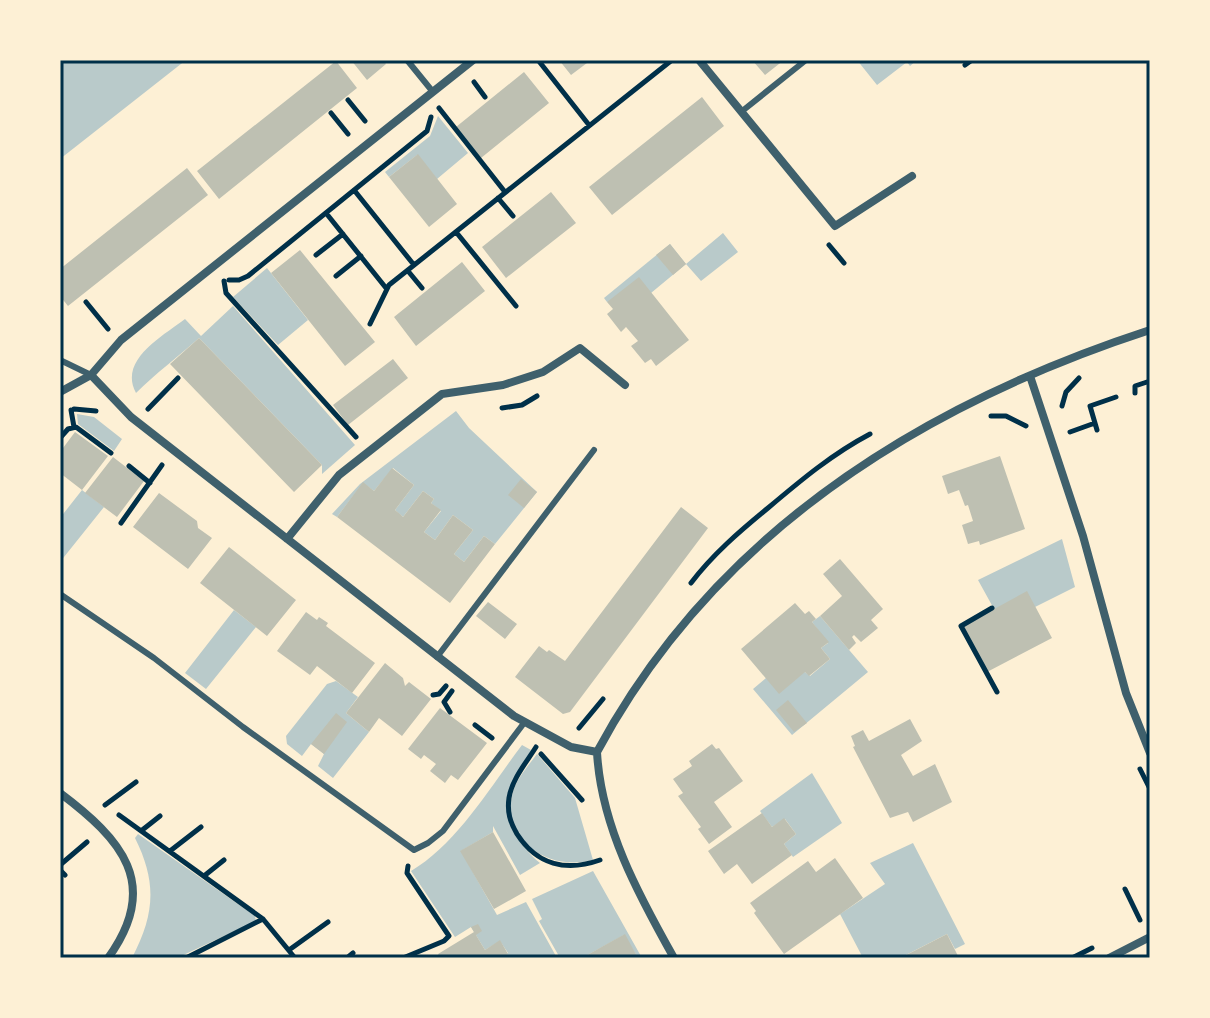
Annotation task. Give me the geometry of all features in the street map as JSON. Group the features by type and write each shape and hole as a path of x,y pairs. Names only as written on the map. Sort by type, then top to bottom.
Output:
{"street":[{"path":"60,392 91,375 121,340 473,60"},
{"path":"699,60 835,226 912,176"},
{"path":"674,958 613,834 600,784 597,752 620,709 665,647 718,583 752,549 829,487 882,452 1030,376 1150,330"},
{"path":"287,539 339,475 442,394 503,385 543,372 580,348 625,385"},
{"path":"91,375 131,417 524,723 571,747 597,752"},
{"path":"1030,376 1083,536 1126,693 1150,753"},
{"path":"60,793 102,827 120,848 128,865 132,893 130,908 121,936 108,958"},
{"path":"1109,958 1150,937"}],"lane":[{"path":"407,60 433,92"},
{"path":"741,112 806,60"},
{"path":"60,360 91,375"},
{"path":"437,657 594,450"},
{"path":"60,594 154,658 243,727 389,829 412,849 441,834 524,723"}],"path":[{"path":"538,60 589,125"},
{"path":"370,324 386,288 672,60"},
{"path":"965,65 972,60"},
{"path":"481,74 472,81 484,98 492,92"},
{"path":"215,285 224,280 239,280 248,276 427,131 431,115 450,99"},
{"path":"348,100 367,123"},
{"path":"438,108 505,192"},
{"path":"331,113 350,137"},
{"path":"354,190 414,265"},
{"path":"498,198 513,216"},
{"path":"326,213 386,288"},
{"path":"456,232 516,306"},
{"path":"316,255 343,234"},
{"path":"336,276 361,256"},
{"path":"407,270 422,288"},
{"path":"224,280 226,293 367,451"},
{"path":"86,302 108,329"},
{"path":"1062,412 1066,392 1086,374"},
{"path":"157,418 146,409 178,378"},
{"path":"1135,393 1135,386 1150,381"},
{"path":"493,408 522,405 547,388"},
{"path":"1097,430 1090,406 1116,397"},
{"path":"71,410 74,427 111,453"},
{"path":"986,418 1006,416 1021,422 1030,431"},
{"path":"1064,421 1068,434 1095,423"},
{"path":"60,438 66,429 74,427"},
{"path":"689,585 725,544 793,487 837,453 882,428"},
{"path":"121,523 164,465 152,456"},
{"path":"129,466 150,483"},
{"path":"992,608 961,626 997,692"},
{"path":"438,680 461,697"},
{"path":"433,695 439,694 446,686"},
{"path":"570,729 584,724 610,689"},
{"path":"450,712 444,702 453,690"},
{"path":"475,725 493,738"},
{"path":"516,736 536,747 584,805"},
{"path":"536,747 510,792 509,814 516,832 532,854 549,862 584,865 600,860"},
{"path":"1135,757 1150,789"},
{"path":"105,805 136,782"},
{"path":"95,798 263,919 295,958"},
{"path":"141,831 160,816"},
{"path":"170,851 201,827"},
{"path":"62,870 91,839"},
{"path":"595,847 603,870"},
{"path":"403,958 444,941 449,934 407,873 412,849"},
{"path":"204,876 224,860"},
{"path":"1125,889 1141,922"},
{"path":"186,958 263,919"},
{"path":"289,950 328,922"},
{"path":"347,958 353,953"}],"shaded area":[{"path":"60,60 186,60 60,159"},
{"path":"857,60 917,60 910,66 907,62 877,85"},
{"path":"438,116 468,153 437,179 417,155 389,177 385,172 430,136"},
{"path":"723,233 738,252 701,281 686,264"},
{"path":"670,244 686,264 651,293 607,302 604,298"},
{"path":"267,268 308,320 278,345 233,297"},
{"path":"233,306 355,445 322,474 322,465 199,338 136,393 132,381 133,370 155,341 185,319 201,336"},
{"path":"456,411 469,428 537,492 495,544 484,536 464,562 454,554 473,530 453,515 435,540 424,532 441,511 431,503 434,499 423,491 403,517 395,510 414,485 393,468 374,491 363,483 337,517 332,514 360,484"},
{"path":"77,414 94,417 122,439 114,451 78,424"},
{"path":"82,490 104,507 60,562 60,518"},
{"path":"1062,539 1075,587 1035,607 994,609 978,580"},
{"path":"234,610 256,627 206,689 185,673"},
{"path":"820,616 868,672 792,735 753,689 766,678 805,672 810,676 830,659 821,648 828,643 812,622"},
{"path":"336,681 358,697 346,713 369,732 333,778 318,766 324,754 311,744 302,756 287,744 286,736 327,684"},
{"path":"522,745 531,750 511,791 508,812 515,834 540,863 520,875 493,826 493,832 461,851 497,915 526,902 557,958 501,958 508,953 500,941 485,950 471,927 455,937 411,871 428,860 458,830"},
{"path":"537,754 575,798 593,860 560,861 545,856 521,838 514,825 511,809 513,792"},
{"path":"812,773 842,823 793,857 784,844 796,834 785,819 772,827 760,811"},
{"path":"138,834 255,916 256,921 177,958 132,958 145,927 150,898 147,869 135,838"},
{"path":"913,843 965,944 955,949 947,934 900,958 863,958 840,914 885,884 870,863"},
{"path":"593,871 642,958 638,958 624,935 582,958 560,958 539,921 542,919 532,899"}],"building":[{"path":"351,60 383,60 386,64 367,80"},
{"path":"559,60 591,60 571,75"},
{"path":"752,60 784,60 765,75"},
{"path":"336,61 357,88 219,199 197,171"},
{"path":"524,72 549,103 481,158 456,127"},
{"path":"702,97 724,126 612,215 589,187"},
{"path":"418,154 457,204 429,227 389,177"},
{"path":"187,168 208,195 68,306 60,296 60,269"},
{"path":"551,192 576,223 506,278 482,247"},
{"path":"670,244 686,264 673,275 656,255"},
{"path":"300,250 375,342 345,366 271,273"},
{"path":"462,262 485,291 416,346 394,317"},
{"path":"639,277 689,340 656,366 651,359 645,363 631,346 638,341 626,327 621,332 607,314 613,309 607,302"},
{"path":"199,338 322,465 294,492 170,364"},
{"path":"393,359 408,378 348,425 333,405"},
{"path":"75,432 108,456 82,490 60,473 60,452"},
{"path":"1000,456 1025,529 980,545 979,541 968,544 962,525 973,521 968,505 965,506 959,490 948,494 942,476"},
{"path":"113,457 144,481 117,517 85,493"},
{"path":"392,468 414,485 395,510 403,517 423,491 434,499 431,503 441,510 424,532 435,540 453,515 473,530 454,554 464,562 484,536 495,544 450,603 337,517 363,482 374,491"},
{"path":"521,479 537,492 524,508 508,495"},
{"path":"159,493 197,521 198,528 212,538 188,569 133,527"},
{"path":"681,507 708,528 570,712 563,714 515,677 539,646 565,661"},
{"path":"229,547 296,600 267,636 200,583"},
{"path":"840,559 883,609 871,620 878,628 861,642 854,635 852,637 856,643 849,650 820,616 842,596 823,574"},
{"path":"1027,591 1052,638 987,672 963,626"},
{"path":"488,602 517,624 505,639 476,616"},
{"path":"795,603 805,614 809,611 816,619 812,622 829,642 821,648 830,659 809,676 805,672 779,694 741,649"},
{"path":"306,612 328,623 326,626 375,663 352,693 317,666 310,675 277,651"},
{"path":"385,663 403,678 405,686 409,682 431,699 402,736 379,718 369,732 346,713"},
{"path":"788,700 807,723 794,732 776,710"},
{"path":"440,708 487,743 458,780 451,775 445,783 430,771 436,764 424,755 421,759 408,749"},
{"path":"336,713 347,722 324,754 311,744"},
{"path":"910,719 922,741 901,755 913,776 935,764 952,802 913,822 908,812 890,818 853,747 851,736 863,730 869,741"},
{"path":"712,744 719,748 743,781 714,802 732,827 709,844 698,829 701,827 678,796 683,793 673,779 692,766 689,761"},
{"path":"762,813 772,827 784,818 796,834 784,844 792,855 752,884 737,864 724,874 708,851"},
{"path":"493,832 526,891 494,909 460,851"},
{"path":"835,858 863,898 784,954 750,903 808,861 816,872"},
{"path":"478,924 482,931 476,935 485,950 500,940 508,954 501,958 440,958 438,954 474,932 471,927"},
{"path":"625,934 638,958 582,958 605,945"},
{"path":"947,934 959,958 900,958 914,951"}]}
